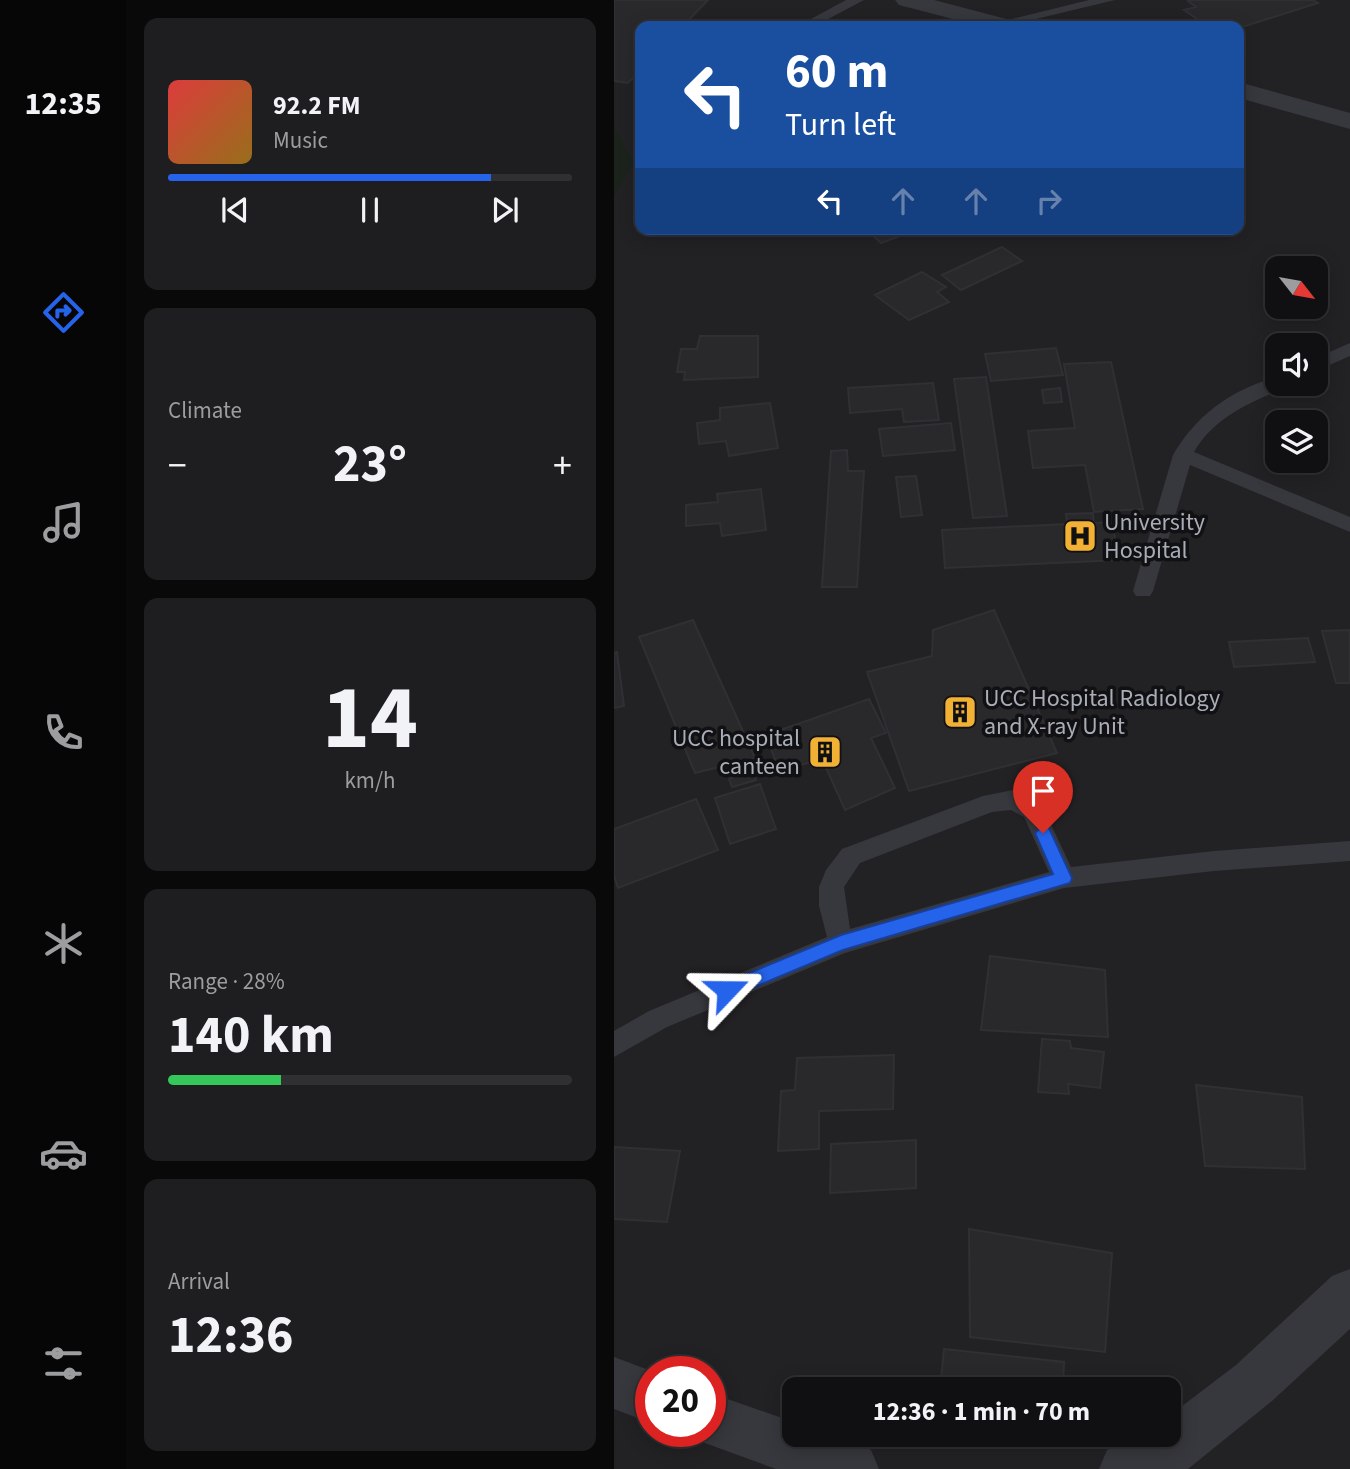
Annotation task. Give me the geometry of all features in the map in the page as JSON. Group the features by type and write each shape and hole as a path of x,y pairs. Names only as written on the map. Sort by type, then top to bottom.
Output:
{"street":[{"path":"907,0 987,21"},
{"path":"1244,91 1350,121"},
{"path":"1126,1469 1156,1460 1253,1383 1350,1294"},
{"path":"614,1382 635,1391"},
{"path":"726,1425 851,1469"}],"lane":[{"path":"815,21 857,0"},
{"path":"1019,21 1108,0"},
{"path":"1328,359 1350,349"},
{"path":"1143,591 1183,455 1195,431 1212,415 1265,389"},
{"path":"1183,455 1350,525"},
{"path":"841,943 829,892 834,873 851,856 991,803 1013,800 1033,810 1064,878"},
{"path":"614,1045 658,1019 841,943 1064,878 1214,860 1350,851"}],"shaded area":[{"path":"614,0 1350,0 1350,1469 614,1469"},
{"path":"614,126 634,162 614,198"}],"building":[{"path":"614,0 708,0 688,21 635,21 635,76 628,83 614,81"},
{"path":"1313,0 1318,3 1244,26 1244,21 1200,21 1184,10 1196,7 1188,1"},
{"path":"872,235 903,235 881,243"},
{"path":"1002,247 1022,261 961,290 942,275"},
{"path":"922,272 946,287 937,292 949,302 909,320 875,295"},
{"path":"700,336 758,336 758,377 684,380 685,372 677,372 681,349 697,349"},
{"path":"1056,348 1063,375 991,381 985,354"},
{"path":"1111,362 1143,509 1094,512 1085,465 1033,468 1028,431 1075,428 1064,364"},
{"path":"986,377 1007,516 973,518 954,379"},
{"path":"933,383 939,420 904,422 902,409 850,413 848,388"},
{"path":"1060,388 1062,402 1044,403 1042,390"},
{"path":"770,403 778,448 729,456 726,441 699,444 697,423 720,420 720,408"},
{"path":"951,423 955,450 883,456 879,429"},
{"path":"847,450 848,471 864,471 857,587 822,587 831,451"},
{"path":"916,476 922,515 901,517 896,477"},
{"path":"761,489 766,530 722,536 720,523 686,526 686,505 718,502 717,494"},
{"path":"1093,513 1094,523 1112,522 1119,560 945,568 942,530 1067,524 1066,514"},
{"name":"UCC Hospital Radiology and X-ray Unit","path":"994,610 1057,753 909,791 867,672 932,656 933,630"},
{"path":"693,620 755,758 695,773 639,637"},
{"path":"1350,630 1350,683 1336,683 1322,631"},
{"path":"1308,638 1315,662 1234,667 1229,642"},
{"path":"617,652 624,706 614,708 614,653"},
{"name":"UCC hospital canteen","path":"869,699 886,733 871,738 895,788 845,810 822,759 779,771 766,735"},
{"path":"753,771 756,780 732,787 729,779"},
{"path":"760,784 776,829 730,844 715,798"},
{"path":"696,799 718,850 618,888 614,876 614,829"},
{"path":"990,956 1105,970 1108,1037 981,1030"},
{"path":"1042,1039 1070,1041 1071,1048 1104,1052 1100,1088 1068,1084 1069,1094 1038,1092"},
{"path":"894,1055 893,1109 819,1111 819,1149 778,1151 781,1091 795,1090 797,1058"},
{"path":"1196,1085 1302,1097 1305,1169 1205,1166"},
{"path":"916,1140 916,1188 830,1193 831,1144"},
{"path":"614,1147 680,1151 667,1222 614,1219"},
{"path":"969,1229 1112,1253 1105,1352 970,1337"},
{"path":"944,1349 1064,1362 1063,1377 941,1377"}],"place":[{"name":"University Hospital","path":"1080,536"},
{"name":"UCC Hospital Radiology and X-ray Unit","path":"960,712"},
{"name":"UCC hospital canteen","path":"825,752"}],"route":[{"path":"727,990 841,943 1064,878 1043,833"}]}
